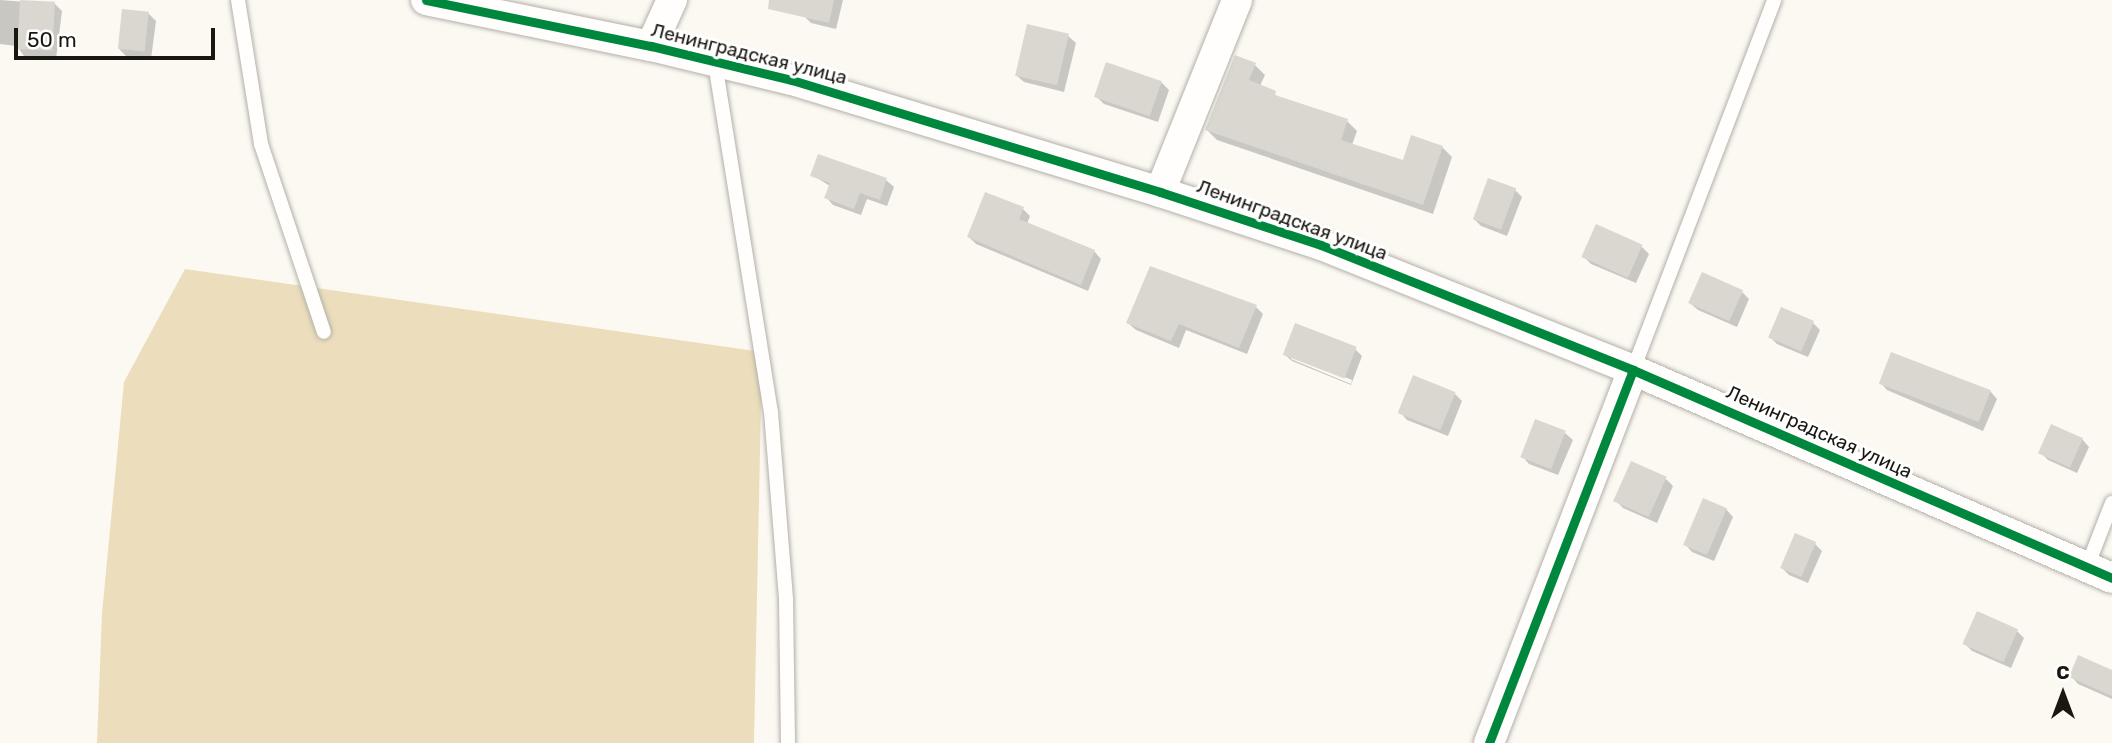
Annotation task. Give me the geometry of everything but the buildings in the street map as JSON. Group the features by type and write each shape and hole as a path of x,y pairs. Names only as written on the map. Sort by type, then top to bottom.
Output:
{"street":[{"name":"Ленинградская улица","path":"426,0 651,46 792,80 1160,192 1321,246 1633,370 2100,573"},
{"path":"651,46 672,0"},
{"path":"1160,192 1237,0"},
{"path":"1489,743 1633,370"}],"lane":[{"path":"238,0 261,144 324,332"},
{"path":"1633,370 1774,0"},
{"path":"715,63 771,411 786,599 788,743"},
{"path":"2100,573 2112,503"}],"shaded area":[{"path":"185,269 762,352 754,743 97,743 102,614 124,382"}],"cycle path":[{"path":"426,0 651,46 792,80 1160,192 1321,245 1633,370 2112,578"},
{"path":"1489,743 1633,370"}]}
